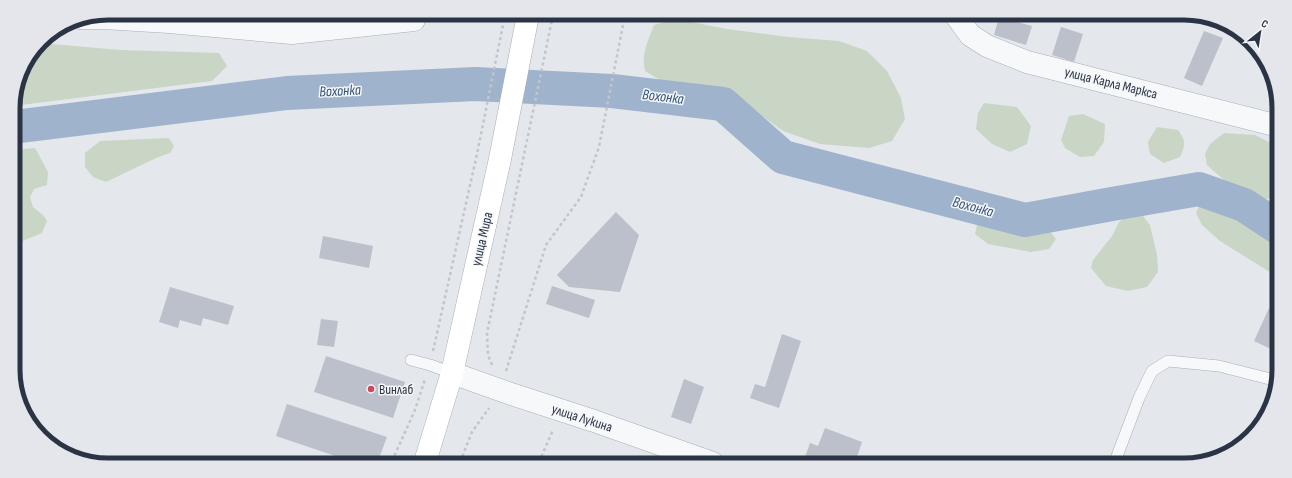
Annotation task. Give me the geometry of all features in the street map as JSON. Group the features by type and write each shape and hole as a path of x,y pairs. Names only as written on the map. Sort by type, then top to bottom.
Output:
{"main road":[{"name":"улица Мира","path":"426,458 452,373 500,159 528,20"}],"street":[{"path":"125,20 292,32 414,20"},
{"name":"улица Карла Маркса","path":"959,20 970,35 987,46 1027,62 1272,124"},
{"name":"улица Лукина","path":"452,373 500,391 594,421 699,458"}],"lane":[{"path":"411,360 452,373"},
{"path":"1116,458 1152,371 1168,361 1219,366 1271,379"}],"path":[{"path":"393,458 415,410 430,365 477,154 504,20"},
{"path":"500,391 488,355 487,332 552,20"},
{"path":"462,458 472,432 500,391 546,245 581,197 599,147 624,20"},
{"path":"541,458 561,411"}],"green space":[{"path":"672,20 681,20 727,29 788,37 839,41 867,51 887,71 901,98 905,119 892,141 869,148 820,144 783,131 743,102 732,96 677,90 645,71 645,53 654,25"},
{"path":"48,44 121,50 219,53 227,66 212,81 20,105 27,74 35,59"},
{"path":"984,103 1017,107 1031,126 1027,144 1010,152 992,144 976,129 978,113"},
{"path":"1083,114 1105,124 1104,142 1094,156 1080,157 1065,148 1061,140 1069,116"},
{"path":"1157,127 1178,130 1183,137 1184,143 1180,157 1164,163 1150,154 1148,142"},
{"path":"1224,133 1255,135 1272,144 1272,198 1262,199 1224,180 1207,165 1205,154 1210,144"},
{"path":"169,138 174,146 170,153 156,158 106,182 93,177 85,167 85,153 100,141"},
{"path":"35,148 48,172 47,185 34,189 30,197 33,207 44,216 47,221 42,233 20,242 20,149"},
{"path":"1200,204 1218,205 1240,212 1272,234 1272,274 1220,241 1202,225 1196,213"},
{"path":"1130,214 1143,216 1150,225 1157,255 1158,272 1147,287 1128,291 1106,286 1091,268 1093,260 1112,236 1119,222"},
{"path":"977,225 1049,230 1056,239 1049,249 1031,252 988,244 975,234"}],"building":[{"path":"998,20 1010,20 1032,26 1026,45 994,35"},
{"path":"1061,27 1083,34 1074,62 1052,55"},
{"path":"1204,31 1223,38 1202,86 1184,78"},
{"path":"616,212 639,235 620,292 569,287 557,275"},
{"path":"323,236 373,246 369,268 319,258"},
{"path":"552,286 595,300 589,318 546,304"},
{"path":"170,287 234,306 228,325 203,318 201,326 180,320 178,328 159,322"},
{"path":"1269,308 1272,310 1272,350 1254,341"},
{"path":"321,319 338,321 334,347 317,345"},
{"path":"782,334 801,341 779,408 750,398 755,384 765,387"},
{"path":"326,356 405,382 393,418 314,392"},
{"path":"684,379 704,387 691,424 671,417"},
{"path":"287,404 387,437 379,458 341,458 276,436"},
{"path":"825,428 862,442 857,458 805,458 810,443 818,446"}],"waterway":[{"name":"Вохонка","path":"20,126 287,93 475,84 612,91 723,104 783,157 1025,220 1199,189 1244,205 1272,223"}],"place":[{"name":"Винлаб","path":"371,389"}]}
